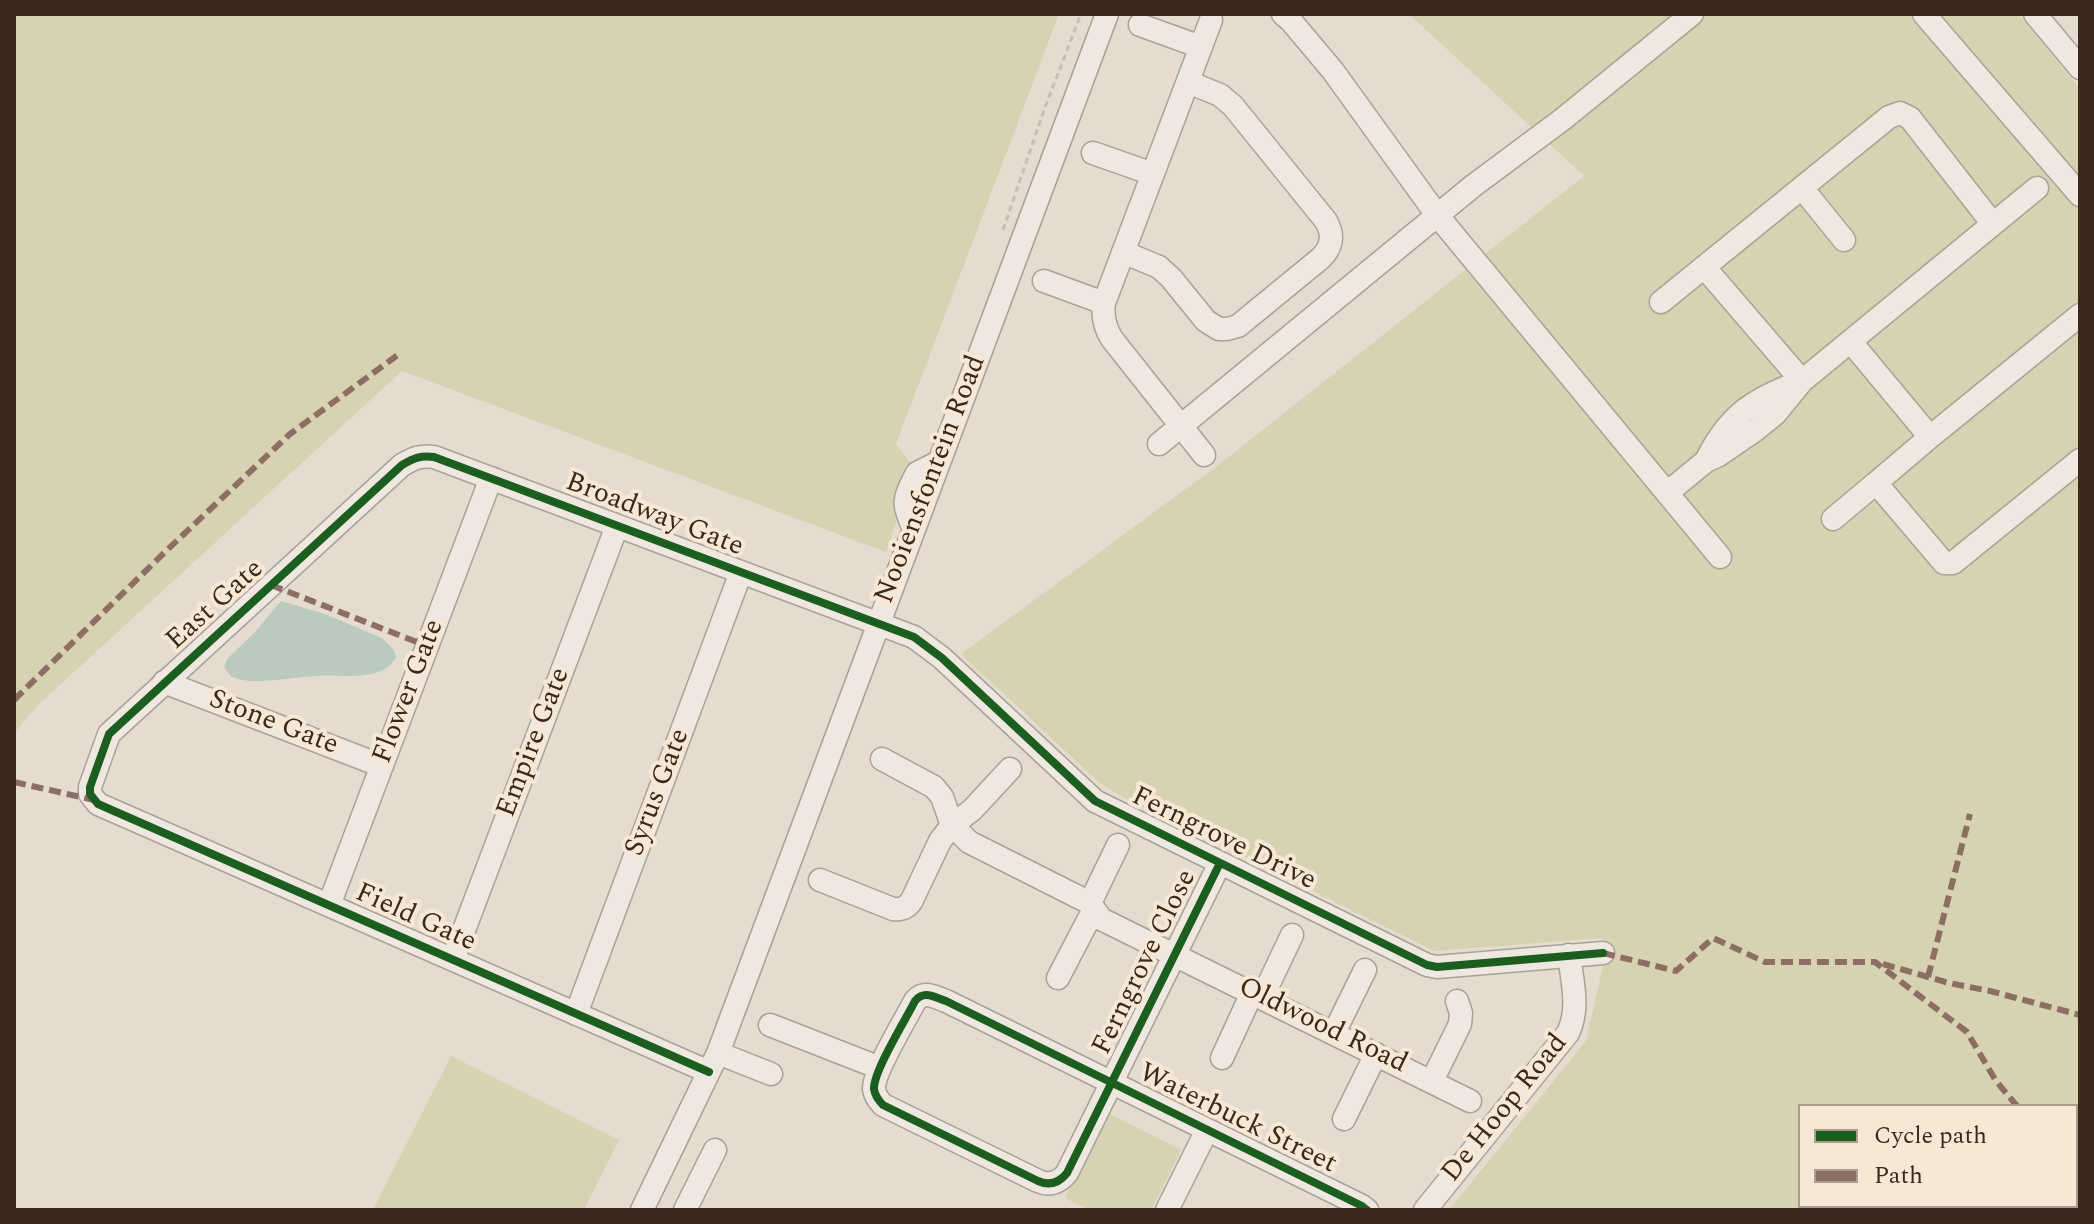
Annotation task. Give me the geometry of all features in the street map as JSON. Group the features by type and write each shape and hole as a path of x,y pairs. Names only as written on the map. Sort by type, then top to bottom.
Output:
{"street":[{"name":"Nooiensfontein Road","path":"642,1210 714,1062 1107,14"},
{"path":"1159,444 1437,215 1563,119 1692,14"},
{"path":"1924,14 2080,195"},
{"path":"2035,14 2080,68"},
{"path":"1291,16 1437,215 1720,557"},
{"path":"1204,455 1107,331 1103,312 1211,20"},
{"path":"1140,25 1201,47"},
{"path":"1123,252 1159,267 1206,321 1219,329 1227,329 1243,322 1329,248 1332,234 1326,221 1237,110 1220,95 1188,82"},
{"path":"1661,302 1889,117 1900,113 1910,118 1993,224"},
{"path":"1093,153 1153,174"},
{"path":"1802,188 1844,240"},
{"path":"1667,493 1706,461 1775,414 1802,381 2037,188"},
{"path":"1705,268 1802,381"},
{"path":"1044,281 1104,303"},
{"path":"1833,519 1930,437 2078,321"},
{"path":"1851,342 1930,437"},
{"name":"Broadway Gate","path":"414,458 434,457 879,623"},
{"name":"East Gate","path":"102,806 94,800 90,787 109,734 402,465 414,458"},
{"path":"1876,483 1944,563 1953,563 2080,460"},
{"name":"Flower Gate","path":"329,905 491,478"},
{"name":"Empire Gate","path":"453,959 617,526"},
{"name":"Syrus Gate","path":"576,1014 741,572"},
{"name":"Ferngrove Drive","path":"879,623 914,637 935,652 1090,797 1411,958 1433,967 1603,953"},
{"name":"Stone Gate","path":"164,682 382,766"},
{"path":"882,759 934,787 942,797 952,825"},
{"path":"820,880 893,909 903,908 912,900 940,841 952,825 972,810 1010,769"},
{"name":"Field Gate","path":"102,806 576,1014 714,1062 771,1074"},
{"name":"Oldwood Road","path":"952,825 969,842 1092,906 1101,919 1470,1101"},
{"path":"1058,978 1118,845"},
{"name":"Ferngrove Close","path":"880,1068 874,1092 883,1105 1043,1183 1055,1182 1067,1173 1220,863"},
{"path":"1222,1058 1292,935"},
{"name":"De Hoop Road","path":"1425,1210 1568,1033 1573,1023 1575,1005 1569,955"},
{"path":"1334,1033 1365,970"},
{"name":"Waterbuck Street","path":"880,1068 915,1001 927,994 1112,1082 1367,1210"},
{"path":"1432,1081 1460,1024 1461,1013 1457,1001"},
{"path":"770,1025 880,1068"},
{"path":"1344,1119 1376,1054"},
{"path":"1167,1210 1207,1130"},
{"path":"685,1210 715,1150"}],"shaded area":[{"path":"14,14 1059,14 896,444 911,464 895,508 896,523 886,552 402,371 38,705 14,733"},
{"path":"1409,14 2018,14 2080,89 2080,1210 1449,1210 1586,1041 1604,962 1602,938 1434,951 1101,784 961,654 1221,463 1584,176"},
{"path":"281,601 325,614 382,638 394,650 396,657 384,670 363,675 261,681 232,677 224,667 228,658"},
{"path":"451,1056 619,1140 584,1210 373,1210"},
{"path":"1107,1113 1181,1150 1151,1210 1089,1210 1065,1198"}],"marked path":[{"path":"14,700 290,434 399,354"},
{"path":"271,585 427,646"},
{"path":"14,782 94,800"},
{"path":"1928,977 1970,814"},
{"path":"1603,953 1676,971 1713,938 1765,962 1875,962 1967,1032 1996,1081 2015,1104"},
{"path":"1883,964 2080,1015"}],"cycle path":[{"path":"709,1072 98,804 90,794 90,787 109,734 402,465 425,456 434,457 914,637 942,658 1095,801 1427,965 1437,967 1603,953"},
{"path":"1220,863 1067,1173 1061,1179 1054,1183 1042,1183 883,1105 876,1096 875,1081 891,1045 915,1001 929,995 1050,1052 1102,1078 1154,1104 1362,1206 1367,1210"}]}
